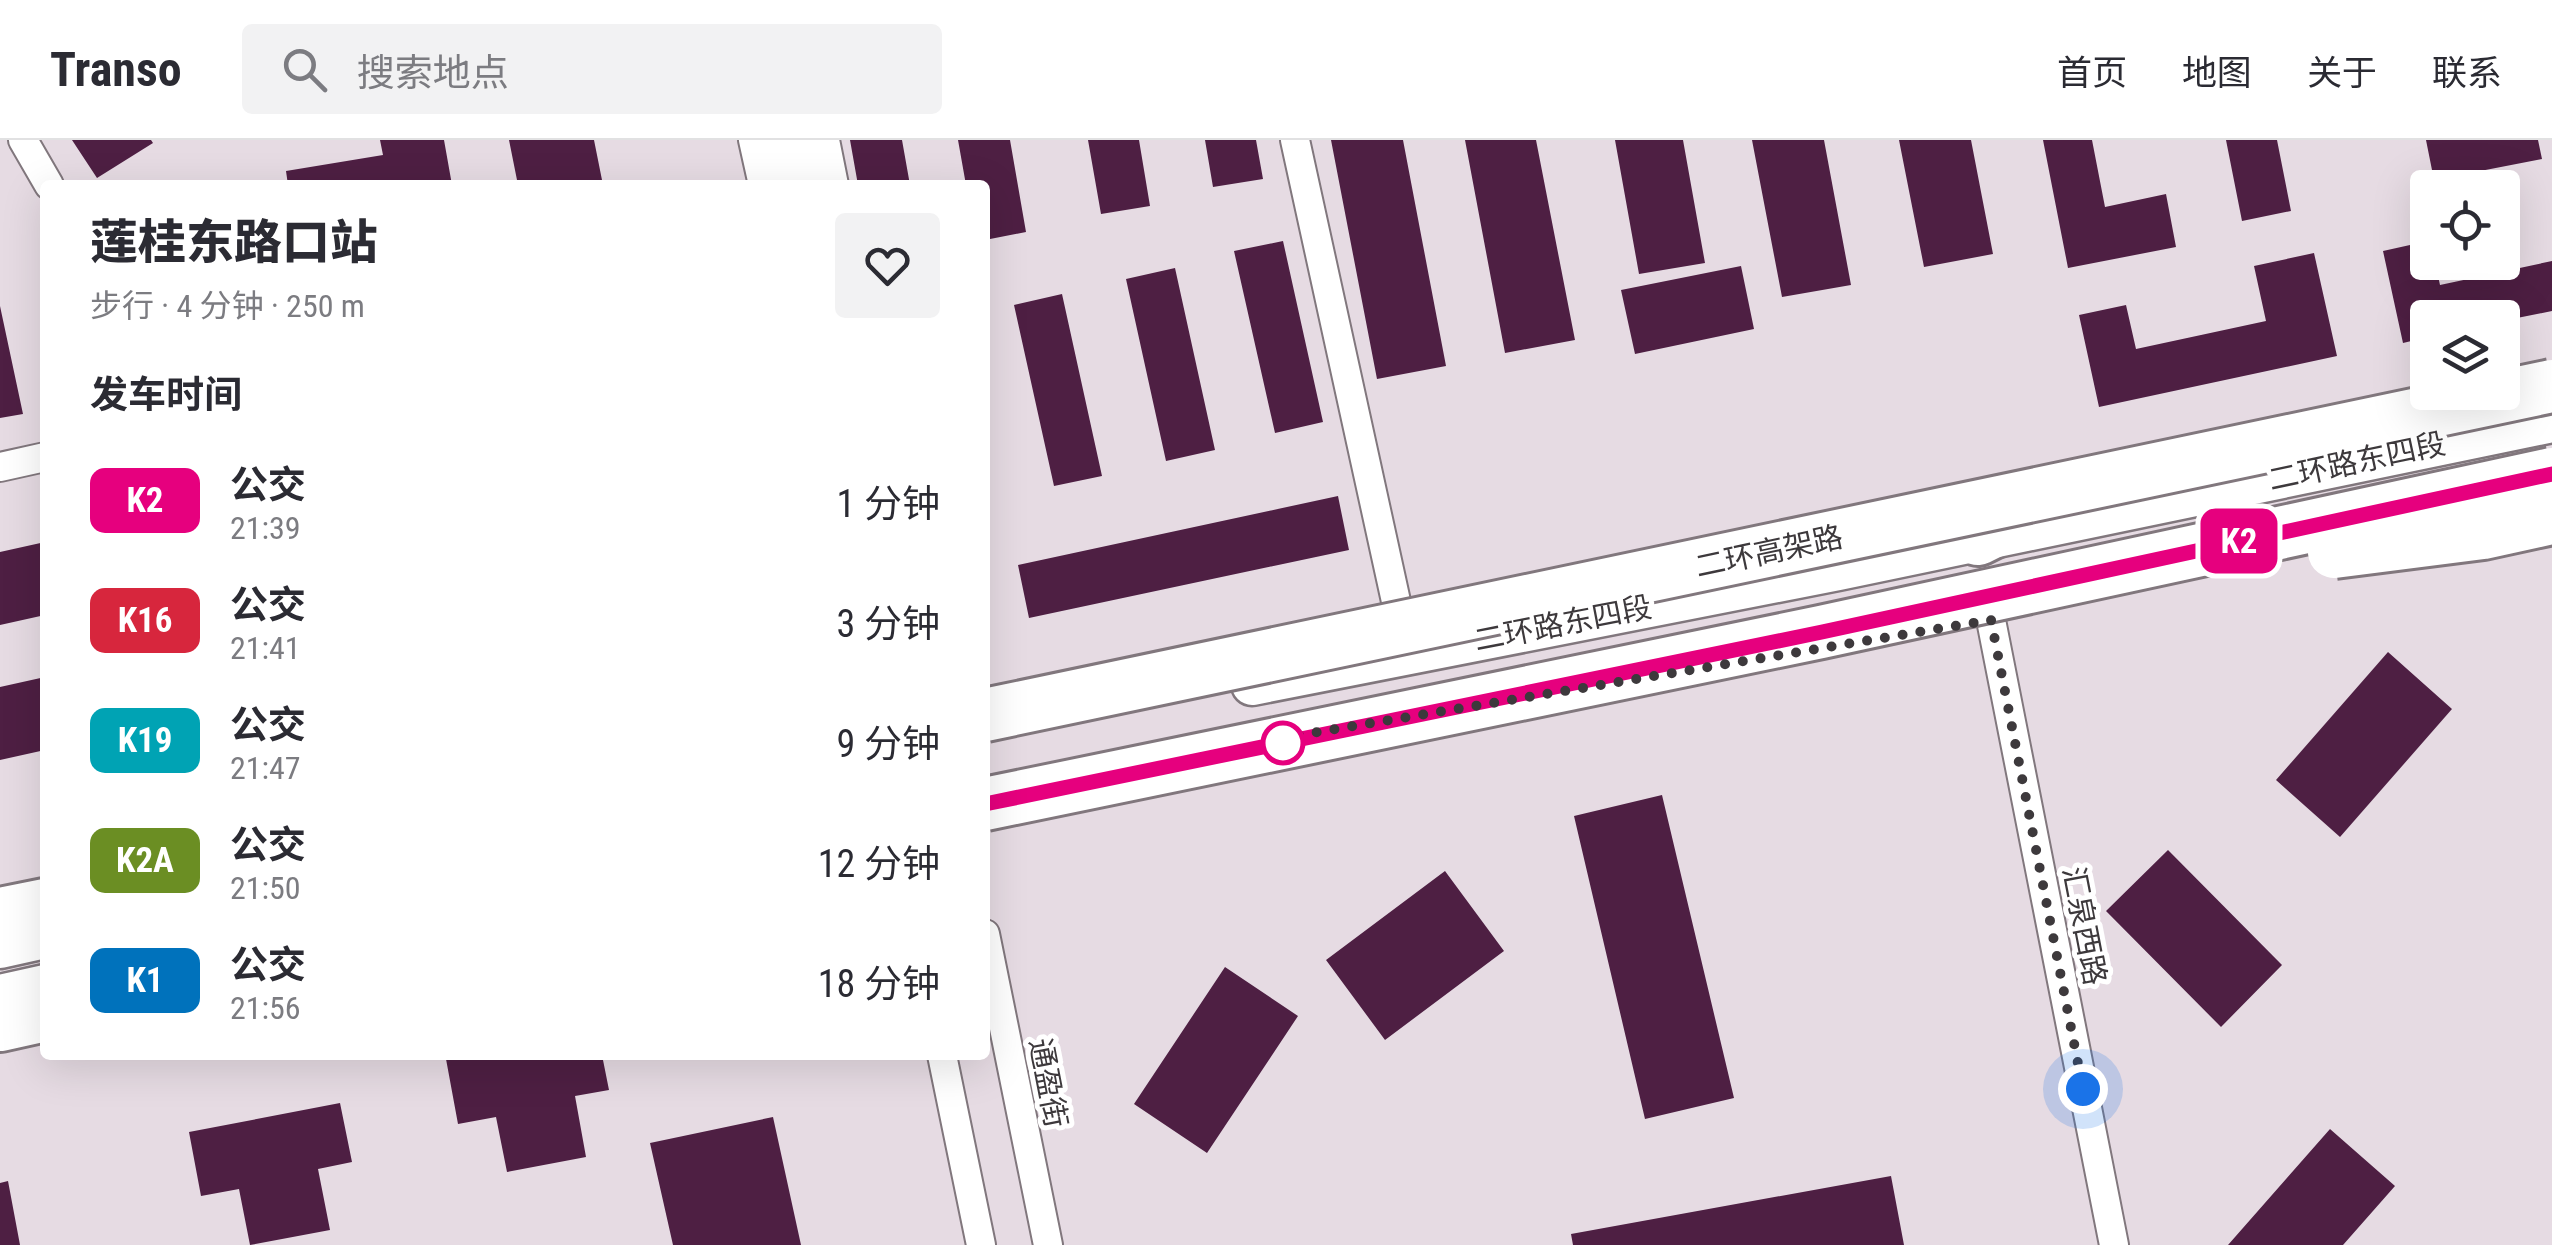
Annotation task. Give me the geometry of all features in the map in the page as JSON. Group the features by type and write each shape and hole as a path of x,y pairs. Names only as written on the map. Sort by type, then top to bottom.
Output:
{"highway":[{"path":"792,140 801,180"},
{"path":"2520,366 2552,360"},
{"name":"二环高架路","path":"990,714 2552,386"},
{"path":"1978,540 2166,444 2410,391"},
{"path":"990,803 1993,607 2552,474"},
{"path":"1993,607 2484,533 2552,518"},
{"path":"0,914 40,906"},
{"path":"0,1025 40,1015"}],"main road":[{"name":"二环路东四段","path":"990,737 2552,422"},
{"path":"990,787 1993,607 2552,500"},
{"path":"0,948 40,939"},
{"path":"0,995 40,986"}],"street":[{"path":"23,140 46,180"},
{"path":"753,140 761,180"},
{"path":"825,140 833,180"},
{"path":"1295,140 1408,654"},
{"path":"0,466 40,458"},
{"name":"汇泉西路","path":"1993,607 2114,1245"},
{"name":"通盈街","path":"990,959 1048,1245"},
{"path":"943,1060 981,1245"}],"building":[{"path":"72,140 151,140 153,143 97,178"},
{"path":"380,140 444,140 451,180 287,180 286,171 383,155"},
{"path":"509,140 594,140 602,180 517,180"},
{"path":"850,140 902,140 909,180 857,180"},
{"path":"958,140 1010,140 1026,232 990,239 990,180 965,180"},
{"path":"1088,140 1139,140 1150,206 1101,214"},
{"path":"1205,140 1256,140 1263,179 1213,187"},
{"path":"1331,140 1403,140 1446,366 1377,379"},
{"path":"1465,140 1536,140 1575,340 1505,353"},
{"path":"1615,140 1683,140 1705,263 1639,274"},
{"path":"1752,140 1824,140 1851,285 1782,297"},
{"path":"1899,140 1971,140 1993,254 1924,267"},
{"path":"2043,140 2092,140 2105,207 2166,194 2176,247 2068,268"},
{"path":"2226,140 2277,140 2291,211 2242,221"},
{"path":"2426,140 2538,140 2542,159 2485,170 2432,170"},
{"path":"1283,241 1323,422 1275,433 1234,251"},
{"path":"2410,245 2410,280 2439,280 2440,285 2463,280 2520,280 2520,268 2552,261 2552,311 2520,317 2520,300 2410,300 2410,341 2403,343 2383,251"},
{"path":"2314,253 2337,356 2099,407 2079,315 2126,305 2136,349 2266,321 2254,266"},
{"path":"1741,266 1754,329 1635,354 1621,290"},
{"path":"1175,268 1215,450 1166,461 1126,279"},
{"path":"1062,294 1102,476 1054,486 1014,305"},
{"path":"0,306 23,414 0,418"},
{"path":"1338,496 1349,550 1029,618 1018,565"},
{"path":"40,543 40,616 0,625 0,552"},
{"path":"2388,652 2452,709 2340,837 2276,780"},
{"path":"40,678 40,751 0,760 0,687"},
{"path":"1662,795 1734,1098 1645,1119 1574,816"},
{"path":"2168,850 2282,965 2221,1027 2106,911"},
{"path":"1445,871 1504,951 1385,1040 1326,960"},
{"path":"1225,967 1298,1016 1207,1153 1134,1104"},
{"path":"446,1060 603,1060 609,1090 575,1096 586,1157 507,1172 496,1117 458,1124"},
{"path":"340,1103 352,1162 318,1169 330,1230 250,1245 239,1189 201,1196 189,1132"},
{"path":"773,1117 801,1245 673,1245 650,1143"},
{"path":"2330,1129 2395,1186 2343,1245 2228,1245"},
{"path":"1891,1176 1904,1245 1573,1245 1571,1234"},
{"path":"8,1181 20,1245 0,1245 0,1183"}],"bus line":[{"name":"K2","path":"990,803 1822,632 2552,474"}],"route":[{"path":"1283,743 1294,736 1991,620 2083,1089"}]}
